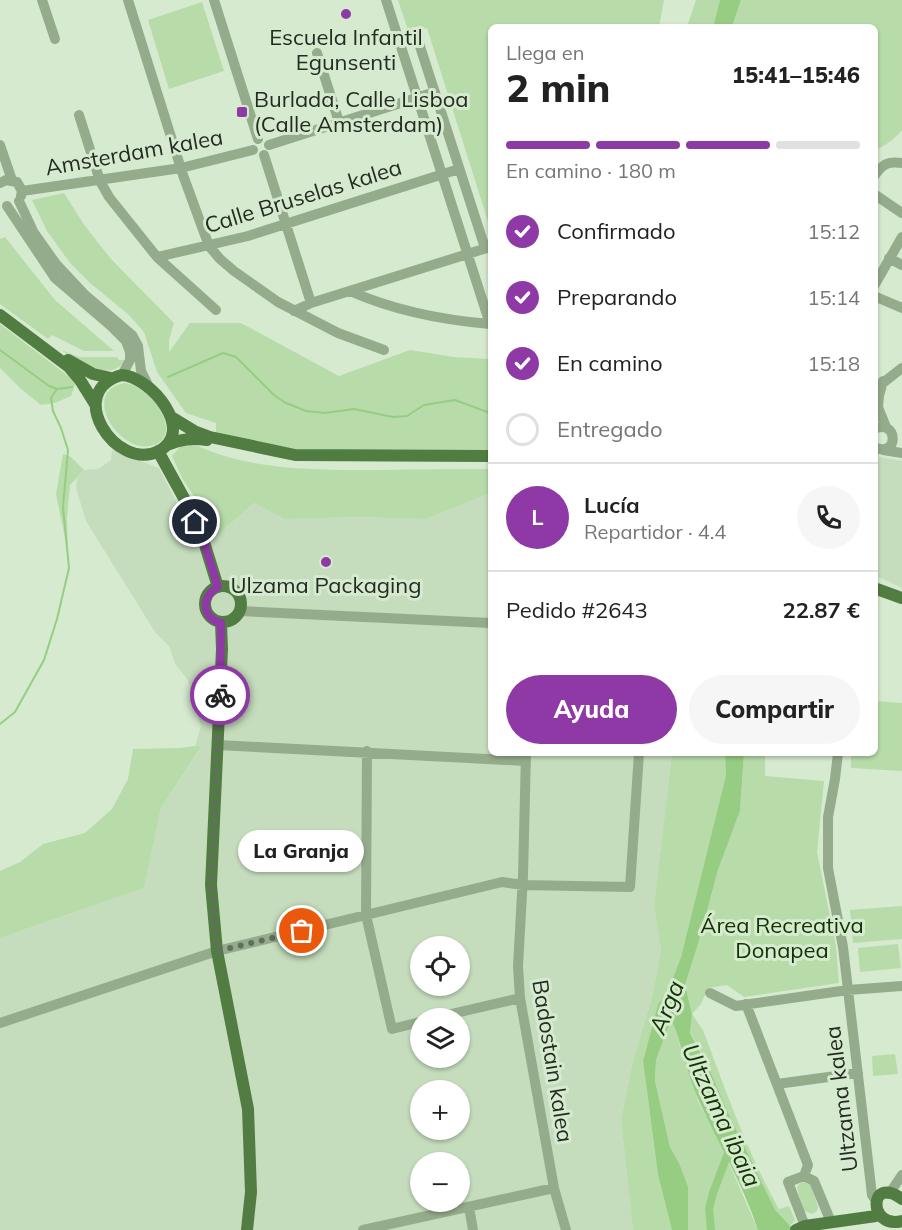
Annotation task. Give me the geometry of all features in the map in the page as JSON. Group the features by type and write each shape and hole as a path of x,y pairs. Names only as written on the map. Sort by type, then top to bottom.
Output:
{"main road":[{"path":"0,310 74,364 93,374 130,376 149,387 165,405 171,417 172,436 163,448"},
{"path":"0,315 69,366 95,404 102,428 110,439 124,449 137,453 148,455 180,440 205,440 293,459 488,461"},
{"path":"95,404 102,385 116,377"},
{"path":"171,417 194,431 210,437 295,455 488,456"},
{"path":"163,448 200,532 218,587"},
{"path":"218,587 229,587 241,600 240,611 233,620 221,623 210,618 205,606 208,594 218,587"},
{"path":"878,587 902,597"},
{"path":"221,623 222,648 211,885 217,951 248,1109 251,1192 247,1230"},
{"path":"901,1223 886,1225 876,1216 875,1212 877,1202 889,1194 902,1198"},
{"path":"800,1228 876,1216"}],"street":[{"path":"42,0 55,39"},
{"path":"128,0 181,168 209,246 220,259 242,277 294,311 338,333 384,350"},
{"path":"214,0 258,139"},
{"path":"386,0 488,318"},
{"path":"294,311 311,303 488,247 459,169 416,34"},
{"path":"317,53 339,122"},
{"path":"269,145 416,96 435,92"},
{"path":"79,115 100,181 123,216 157,257 216,310"},
{"path":"258,139 265,139 269,145 264,155 257,155 253,150 253,143 258,139"},
{"path":"0,145 12,180 20,186 20,196 34,233 56,264 77,286 132,335 139,350 141,371 149,387"},
{"name":"Amsterdam kalea","path":"3,204 14,205 20,196 181,168 253,150"},
{"path":"264,155 311,303"},
{"path":"878,171 884,164 890,162 902,164"},
{"name":"Calle Bruselas kalea","path":"157,257 209,246 286,225 459,169"},
{"path":"0,181 12,180"},
{"path":"878,197 902,213"},
{"path":"3,204 55,278 126,341 130,360 116,377"},
{"path":"878,279 902,237"},
{"path":"889,258 902,265"},
{"path":"878,266 889,258"},
{"path":"350,291 384,305 417,314 488,324"},
{"path":"878,298 902,308"},
{"path":"878,386 902,368"},
{"path":"879,449 891,445 893,439 878,407 883,381"},
{"path":"878,428 886,428"},
{"path":"879,449 902,453"},
{"path":"240,611 488,623"},
{"path":"218,745 488,756"},
{"path":"367,751 366,915 392,1029 410,1024"},
{"path":"500,756 526,757"},
{"path":"0,1023 217,951 502,882 523,885 630,887 639,756"},
{"name":"Ultzama kalea","path":"838,756 828,817 828,868 843,947 872,1195 877,1202"},
{"name":"Badostain kalea","path":"526,757 523,885 518,966 519,998 554,1188 566,1230"},
{"path":"710,993 736,1006 848,990 902,986"},
{"path":"470,1010 519,998"},
{"path":"746,1004 808,1165 804,1176"},
{"path":"777,1084 858,1073"},
{"path":"889,1194 902,1175"},
{"path":"800,1228 788,1182 804,1176 814,1181 831,1222"},
{"path":"470,1207 554,1188"},
{"path":"363,1230 446,1212"},
{"path":"470,1212 473,1230"}],"shaded area":[{"path":"112,450 159,468 197,542 219,534 254,503 284,519 357,517 426,519 488,495 488,756 672,756 654,905 661,950 652,997 632,1065 621,1120 633,1230 0,1230 0,938 144,888 161,808 201,748 195,746 201,726 188,680 175,664 169,646 155,632 86,521 76,488 77,478 84,470 98,469 111,460"},
{"path":"878,457 902,461 902,588 878,576"}],"green space":[{"path":"398,0 664,0 660,24 488,24 488,222 427,28 409,33"},
{"path":"696,0 720,0 714,24 688,24"},
{"path":"741,0 902,0 902,130 878,148 878,24 733,24"},
{"path":"202,2 224,71 169,89 148,20"},
{"path":"64,193 85,226 111,259 174,323 169,340 169,352 190,323 241,323 339,376 410,350 454,357 488,359 488,452 292,450 216,435 216,423 186,413 157,372 144,332 129,315 70,263 47,231 32,200"},
{"path":"5,237 55,300 114,351 84,351 52,335 48,339 0,304 0,239"},
{"path":"0,324 76,382 71,396 55,403 41,405 0,368"},
{"path":"61,350 79,357 117,357 119,360 126,360 119,367 103,371 85,365"},
{"path":"125,383 146,394 162,413 166,424 165,434 160,441 150,446 138,445 126,440 108,419 104,408 105,397 112,388"},
{"path":"194,444 237,459 309,469 488,469 488,495 426,519 357,517 284,519 254,503 219,534 209,537 196,499 182,478 172,456 180,447"},
{"path":"63,454 71,457 84,470 70,485 67,518 68,553 56,494"},
{"path":"878,701 902,703 902,771 851,768 851,756 878,756"},
{"path":"201,747 161,808 144,888 0,938 0,871 20,862 43,844 85,833 112,809 128,779 133,749"},
{"path":"672,756 725,756 726,775 681,957 667,993 658,1004 643,1061 658,1175 672,1230 633,1230 621,1120 632,1065 652,997 661,950 654,905"},
{"name":"Área Recreativa Donapea","path":"744,756 765,756 765,776 824,781 817,852 836,946 839,983 744,997 727,985 708,988 701,1004 692,1014 685,985 718,870 740,811"},
{"path":"902,906 902,939 853,943 850,910"},
{"path":"898,944 901,968 860,972 858,948"},
{"path":"692,1014 703,1030 738,1121 767,1187 779,1209 789,1206 795,1220 790,1226 797,1230 780,1224 747,1159 712,1075 690,1032"},
{"path":"671,1017 698,1101 721,1145 758,1230 688,1230 679,1163 670,1147 655,1081 656,1060"},
{"path":"895,1054 898,1074 873,1076 872,1056"},
{"path":"804,1182 811,1185 818,1207 817,1211 812,1214 804,1211 797,1188"}],"water":[{"path":"720,0 741,0 733,24 714,24"},
{"path":"725,756 744,756 740,811 718,870 685,985 692,1014 690,1033 775,1210 797,1230 758,1230 739,1182 696,1093 671,1019 656,1060 655,1081 670,1147 688,1187 688,1230 672,1230 658,1175 643,1061 658,1004 667,993 681,957 726,775"}],"waterway":[{"path":"0,350 49,386 57,389 72,387"},
{"path":"168,377 223,353 236,357 284,402 306,411 325,413 354,409 393,417 407,416 424,405 455,400 488,412"},
{"path":"0,724 15,712 44,660 69,568 63,507 68,450 53,411 51,398 57,389"},
{"name":"Ultzama ibaia","path":"711,1230 709,1209 730,1148"}],"way so far":[{"path":"220,695 211,885 217,951 302,931"}],"place":[{"name":"Escuela Infantil Egunsenti","path":"346,14"},
{"name":"Burlada, Calle Lisboa (Calle Amsterdam)","path":"242,112"},
{"name":"Ulzama Packaging","path":"326,562"},
{"name":"La Granja","path":"302,931"}],"route":[{"path":"195,522 204,542 218,587 208,594 205,606 210,618 221,623 220,695"}],"water label":[{"name":"Arga","path":"666,1007"}]}
